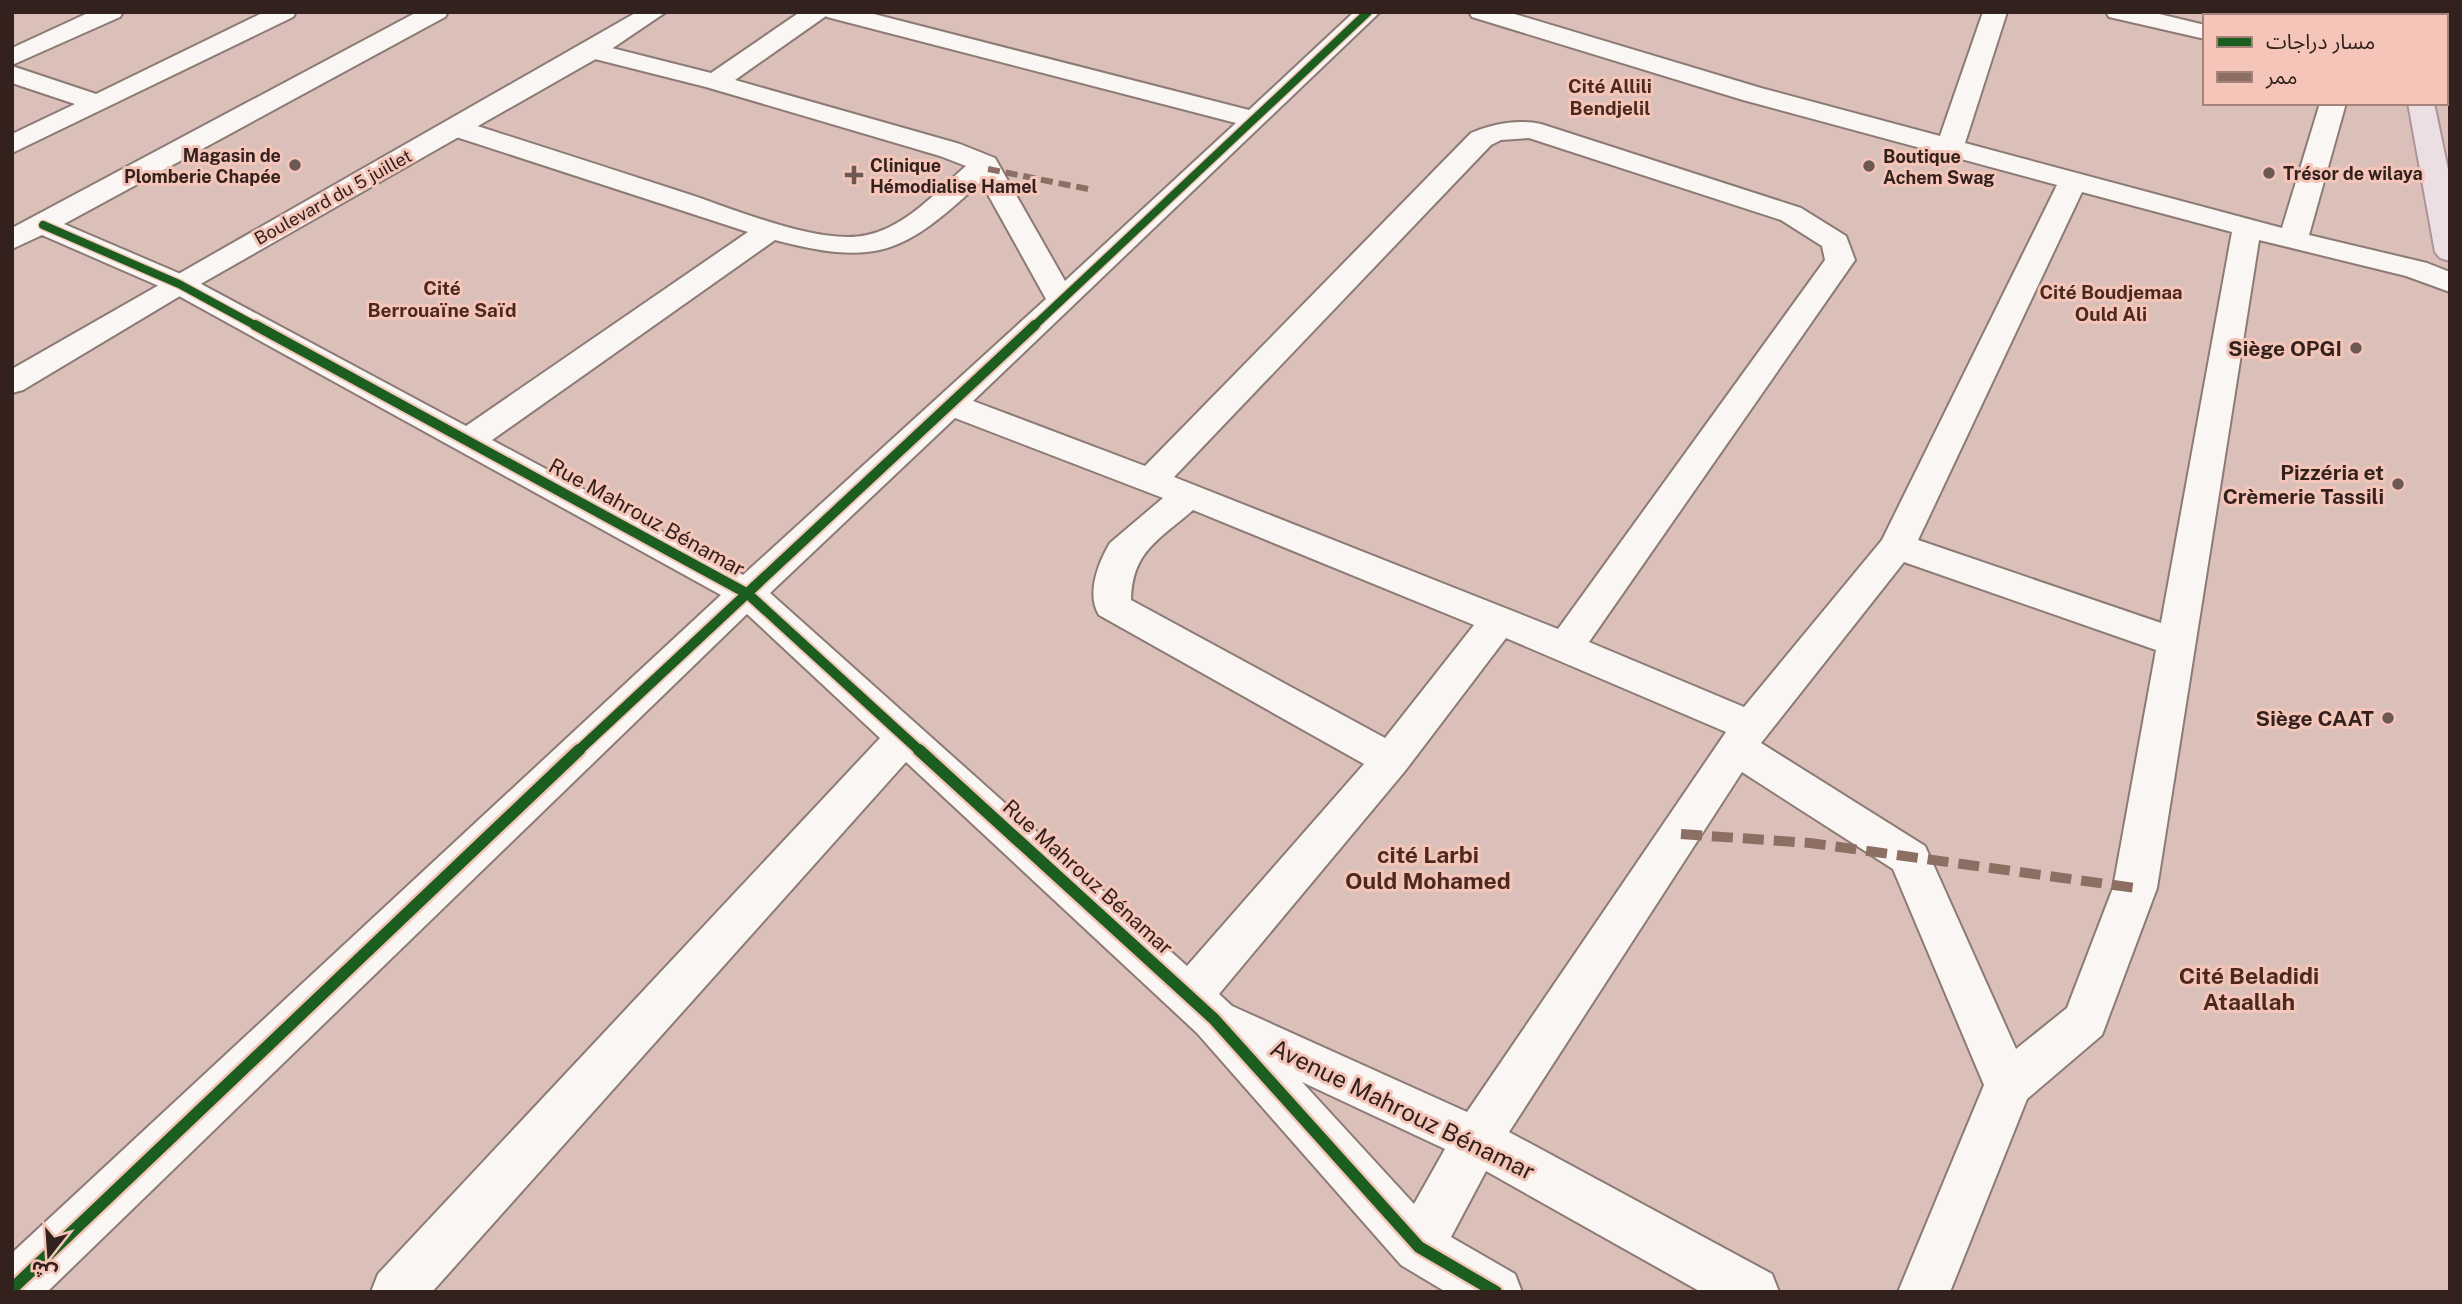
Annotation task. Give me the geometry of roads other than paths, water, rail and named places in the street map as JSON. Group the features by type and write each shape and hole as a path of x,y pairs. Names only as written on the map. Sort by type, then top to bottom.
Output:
{"main road":[{"path":"2421,105 2450,252"}],"street":[{"path":"12,57 111,12"},
{"path":"12,145 284,12"},
{"path":"27,232 436,12"},
{"name":"Boulevard du 5 juillet","path":"12,383 179,284 592,51 654,12"},
{"path":"715,82 817,12"},
{"path":"836,12 1255,120"},
{"path":"12,1289 1368,12"},
{"path":"1481,12 1519,17 1950,149 2293,240 2416,269 2450,284"},
{"path":"1950,149 1995,12"},
{"path":"2118,12 2203,32"},
{"path":"592,51 715,82 950,150 985,164 1061,299"},
{"path":"12,74 98,103"},
{"path":"2293,240 2332,105"},
{"path":"456,128 770,230 844,247 870,244 903,234 985,164"},
{"path":"1151,481 1481,139 1496,132 1531,130 1791,214 1823,232 1836,243 1840,260 1565,648"},
{"path":"1419,1247 1476,1140 1744,737 1897,546 2073,181"},
{"path":"1924,1292 2008,1085 2085,1020 2135,888 2247,227"},
{"path":"468,441 770,230"},
{"name":"Rue Mahrouz Bénamar","path":"27,232 179,284 748,594 1202,1007"},
{"path":"2416,269 2450,270"},
{"path":"952,405 1188,495 1499,620 1565,648 1744,737 1910,858 2008,1085"},
{"path":"1188,495 1123,552 1113,580 1112,606 1391,760"},
{"path":"1897,546 2176,643"},
{"path":"1202,1007 1499,620"},
{"path":"397,1292 905,737"},
{"name":"Avenue Mahrouz Bénamar","path":"1202,1007 1476,1140 1753,1292"},
{"name":"Avenue Mahrouz Bénamar","path":"1202,1007 1419,1247 1496,1292"}],"place":[{"name":"Magasin de Plomberie Chapée","path":"295,165"},
{"name":"Boutique Achem Swag","path":"1869,166"},
{"name":"Trésor de wilaya","path":"2269,173"},
{"name":"Clinique Hémodialise Hamel","path":"854,175"},
{"name":"Siège OPGI","path":"2356,348"},
{"name":"Pizzéria et Crèmerie Tassili","path":"2398,484"},
{"name":"Siège CAAT","path":"2388,718"}],"district":[{"name":"Cité Allili Bendjelil","path":"1610,97"},
{"name":"Cité Berrouaïne Saïd","path":"442,299"},
{"name":"Cité Boudjemaa Ould Ali","path":"2111,303"},
{"name":"cité Larbi Ould Mohamed","path":"1428,867"},
{"name":"Cité Beladidi Ataallah","path":"2249,988"}]}
